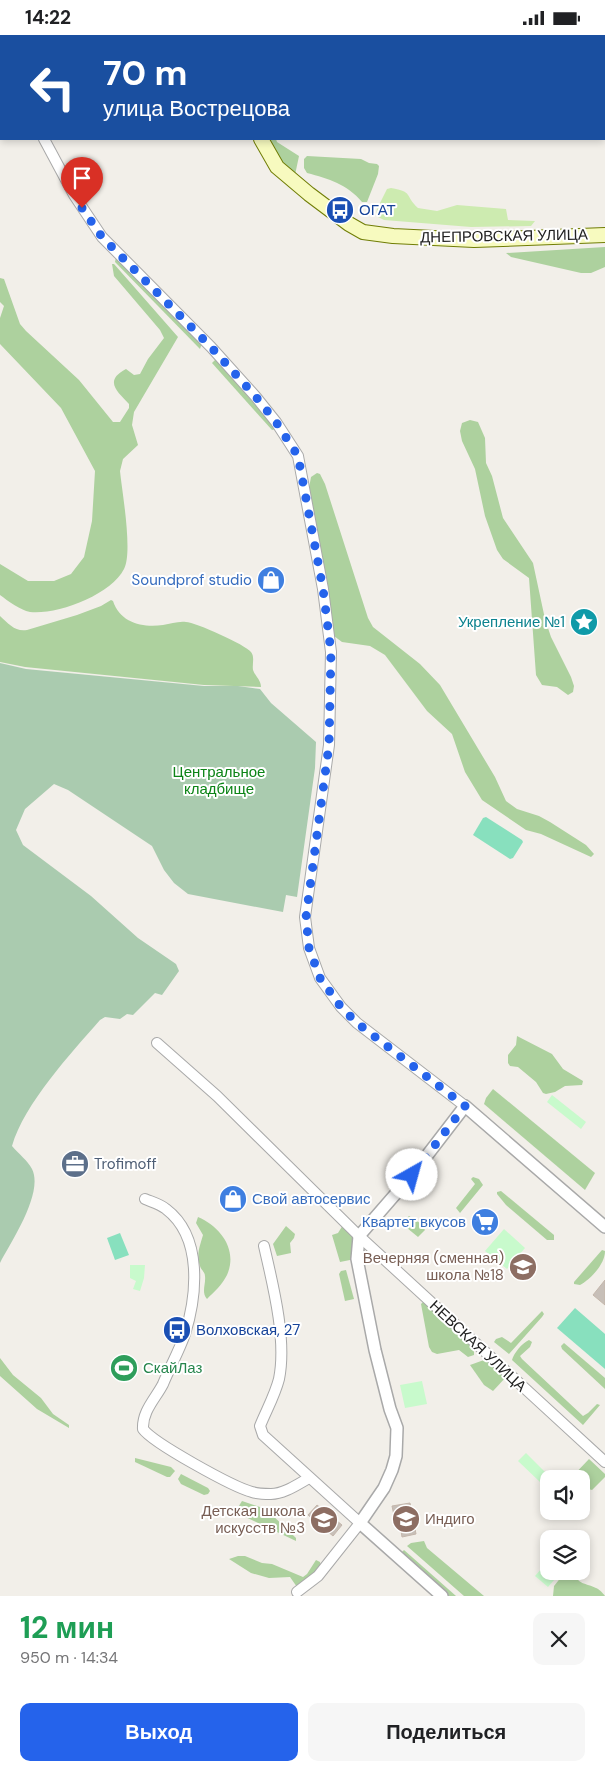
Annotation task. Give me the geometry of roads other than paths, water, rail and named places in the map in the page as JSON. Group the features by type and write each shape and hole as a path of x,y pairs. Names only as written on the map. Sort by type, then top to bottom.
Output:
{"main road":[{"name":"ДНЕПРОВСКАЯ УЛИЦА","path":"262,140 277,167 309,194 349,224 363,232 384,236 474,240 605,235"}],"street":[{"path":"45,140 74,195 102,237 211,347 256,397 276,422 298,456 323,589 331,652 329,745 306,917 309,948 320,978 341,1007 357,1023 465,1106 605,1227"},
{"name":"НЕВСКАЯ УЛИЦА","path":"157,1043 217,1096 359,1236 605,1462"},
{"path":"297,1592 318,1576 360,1523 384,1488 396,1456 397,1428 390,1409 375,1350 357,1259 359,1236 412,1175 465,1106"},
{"path":"145,1199 167,1210 181,1225 191,1246 193,1271 192,1304 186,1331 161,1387 144,1416 143,1424 146,1432 227,1481 253,1493 273,1494 309,1478"},
{"path":"264,1246 272,1280 282,1351 279,1380 260,1428 263,1435 442,1596"}],"place":[{"name":"ОГАТ","path":"340,210"},
{"name":"Soundprof studio","path":"271,580"},
{"name":"Укрепление №1","path":"584,622"},
{"name":"Trofimoff","path":"75,1164"},
{"name":"Свой автосервис","path":"233,1199"},
{"name":"Квартет вкусов","path":"485,1222"},
{"name":"Вечерняя (сменная) школа №18","path":"523,1267"},
{"name":"Волховская, 27","path":"177,1330"},
{"name":"СкайЛаз","path":"124,1368"},
{"name":"Индиго","path":"406,1519"},
{"name":"Детская школа искусcтв №3","path":"324,1520"}],"park label":[{"name":"Центральное кладбище","path":"219,780"}]}
